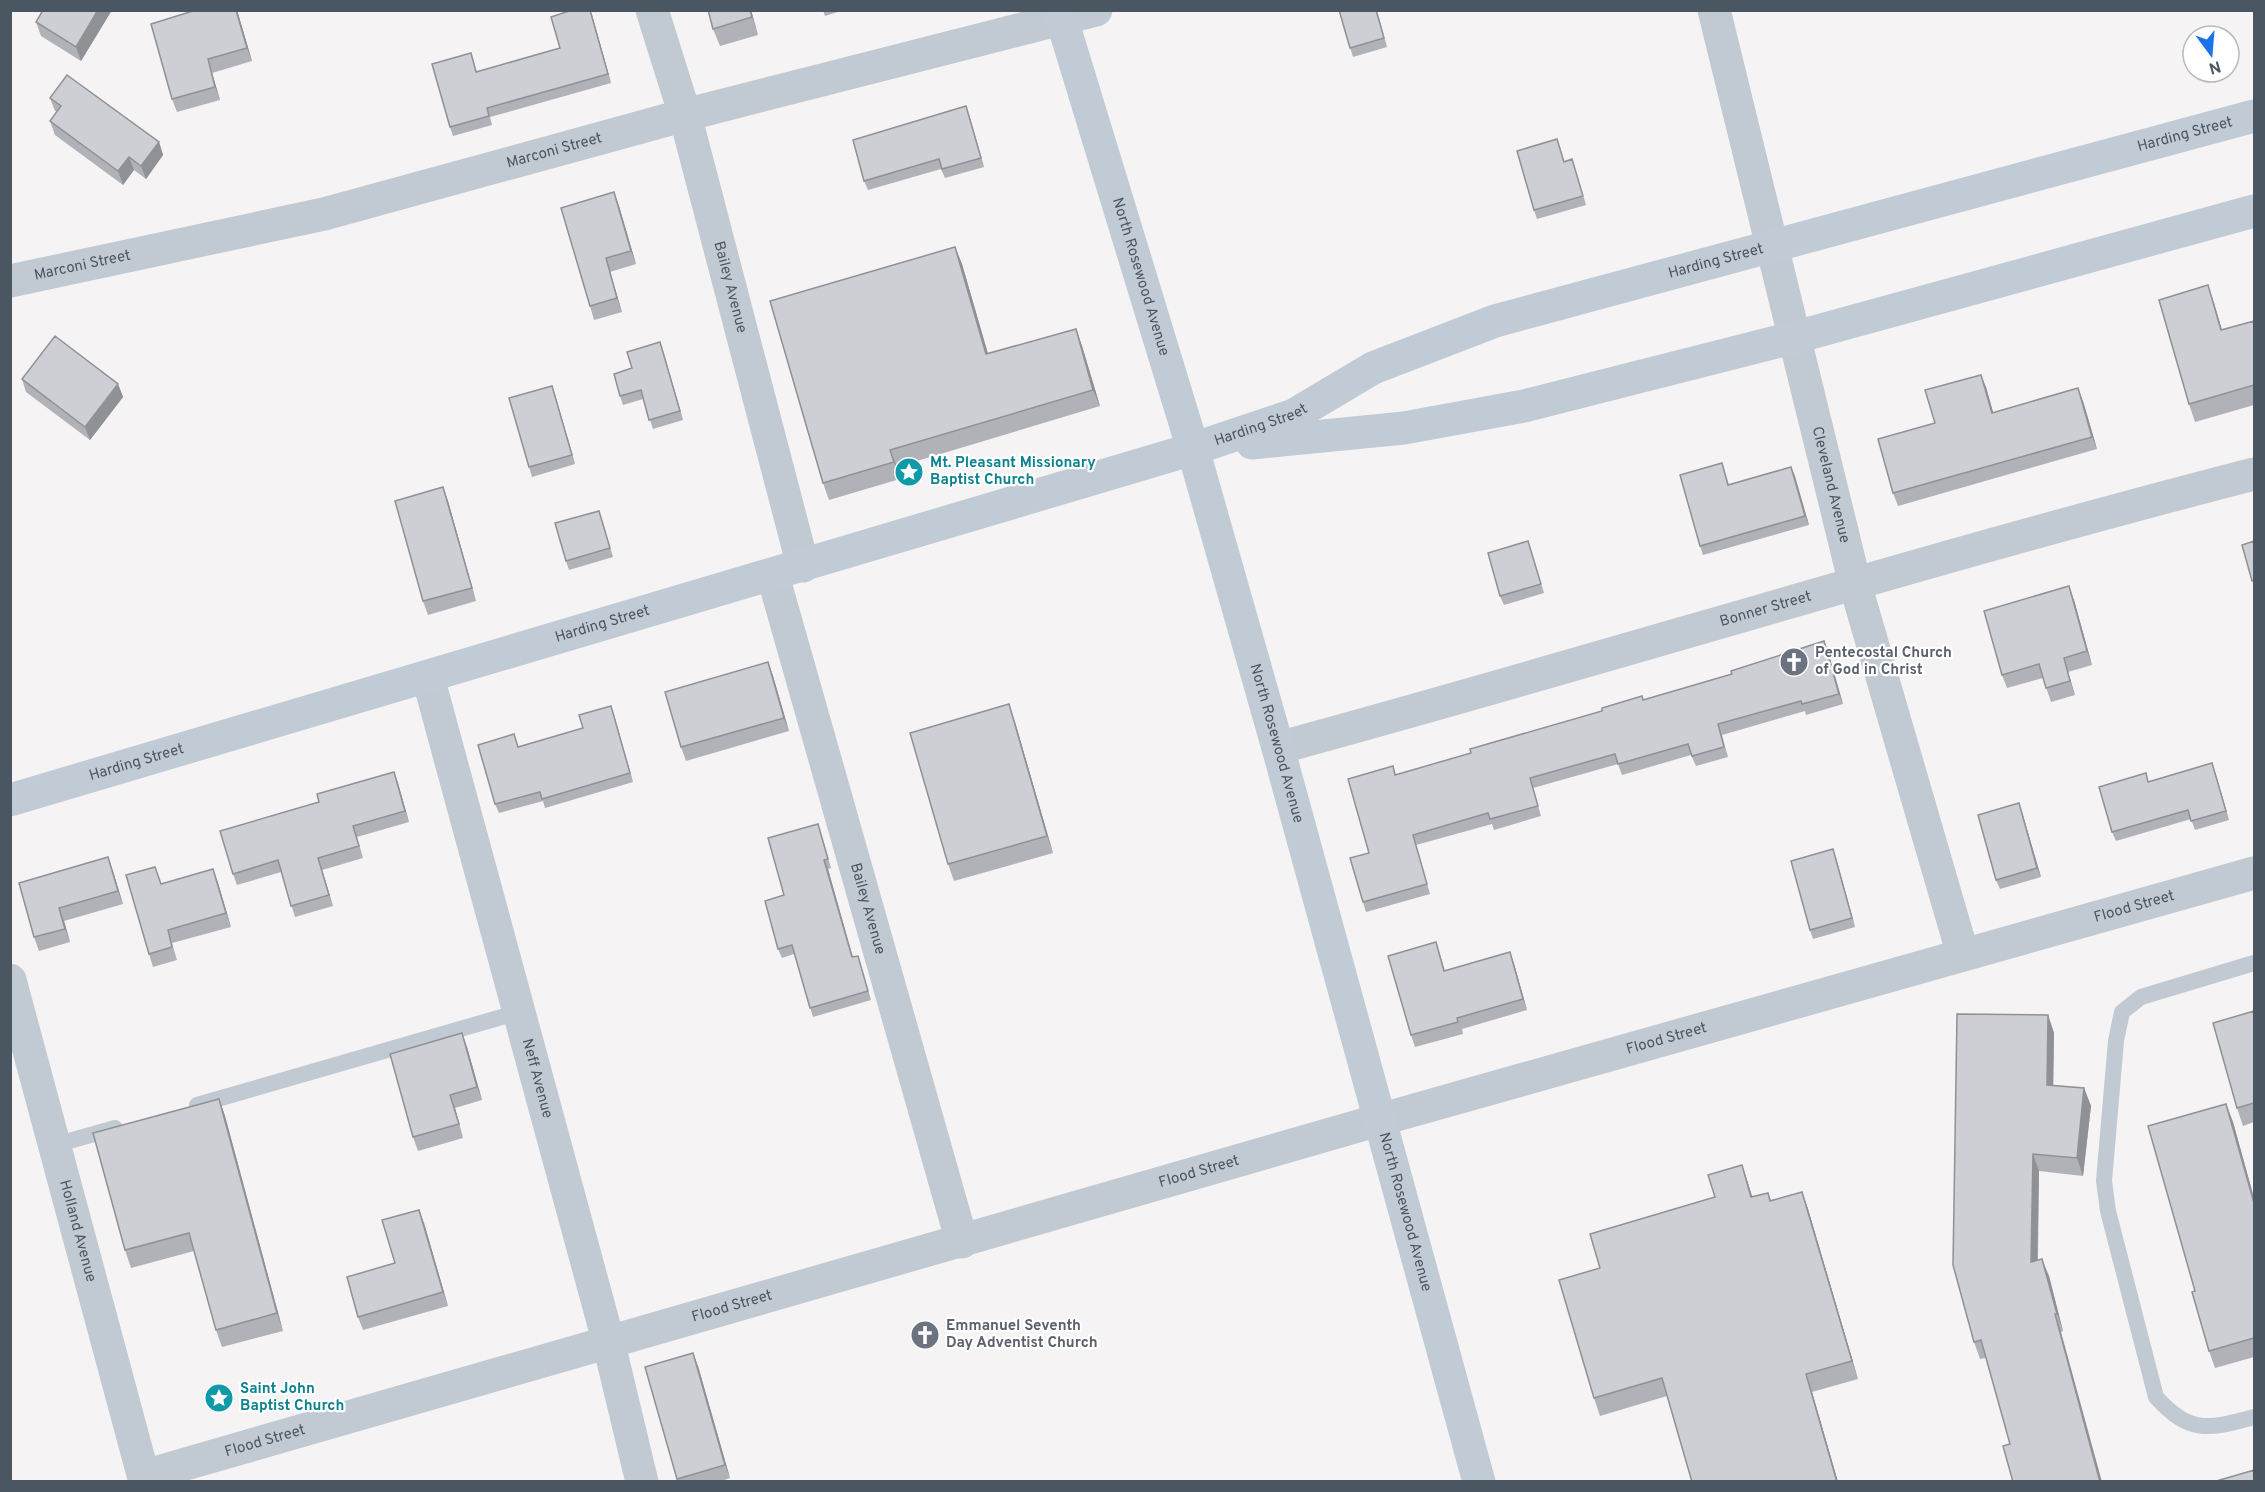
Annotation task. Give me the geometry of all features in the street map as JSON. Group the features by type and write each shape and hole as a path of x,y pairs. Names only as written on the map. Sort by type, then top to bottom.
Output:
{"street":[{"name":"Bailey Avenue","path":"652,10 685,115 788,571 962,1242"},
{"name":"Marconi Street","path":"10,281 324,214 1061,15 1096,10"},
{"name":"Cleveland Avenue","path":"1714,10 1774,245 1855,584 1963,956"},
{"name":"North Rosewood Avenue","path":"1061,15 1193,449 1278,748 1479,1482"},
{"name":"Harding Street","path":"10,800 1193,449 1294,415 1373,368 1495,321 2254,116"},
{"name":"Harding Street","path":"1193,449 1404,428 1524,406 1796,337 2254,211"},
{"name":"Bonner Street","path":"1278,748 1508,686 2119,509 2254,474"},
{"name":"Neff Avenue","path":"428,677 608,1340 642,1482"},
{"name":"Flood Street","path":"145,1479 608,1340 962,1242 1379,1120 2254,873"},
{"name":"Holland Avenue","path":"10,980 145,1479"}],"lane":[{"path":"2254,963 2141,997 2122,1012 2116,1041 2104,1181 2108,1210 2156,1397 2173,1416 2194,1425 2216,1428 2254,1417"},
{"path":"180,1110 519,1012"},
{"path":"55,1145 134,1123"}],"building":[{"path":"43,10 98,10 76,47 36,22"},
{"path":"196,10 236,10 247,48 208,59 215,87 172,99 151,24"},
{"path":"572,10 590,10 608,74 487,108 489,116 450,127 432,64 471,53 476,72 560,48 551,17"},
{"path":"708,10 750,10 752,17 713,29"},
{"path":"1339,10 1376,10 1384,38 1350,48"},
{"path":"67,75 159,142 141,166 129,157 118,171 50,121 61,106 50,98"},
{"path":"966,106 981,158 942,169 939,159 864,181 853,140"},
{"path":"1557,139 1564,162 1572,159 1583,196 1534,210 1517,151"},
{"path":"614,192 631,251 606,258 617,298 590,306 561,208"},
{"path":"955,247 986,354 1076,329 1093,390 890,450 894,462 823,483 770,301"},
{"path":"2208,285 2221,330 2254,321 2254,385 2189,404 2159,300"},
{"path":"55,336 118,384 85,427 22,379"},
{"path":"660,342 680,411 649,420 641,390 620,396 614,374 632,368 627,352"},
{"path":"1981,375 1992,413 2078,388 2092,437 1893,493 1878,439 1935,423 1925,390"},
{"path":"552,386 572,455 529,467 509,398"},
{"path":"1722,463 1728,485 1791,467 1805,516 1700,546 1680,475"},
{"path":"443,487 472,588 423,601 395,501"},
{"path":"599,511 610,548 566,561 555,523"},
{"path":"1528,541 1541,584 1500,596 1488,553"},
{"path":"2254,541 2254,580 2252,581 2242,545"},
{"path":"2069,586 2087,651 2064,658 2070,681 2046,688 2039,664 2002,675 1984,611"},
{"path":"1824,641 1839,694 1802,704 1801,701 1718,724 1724,747 1692,756 1688,744 1618,764 1615,754 1530,778 1538,806 1490,819 1488,813 1413,835 1427,884 1363,902 1350,858 1369,853 1348,779 1393,766 1395,775 1471,753 1470,749 1602,711 1602,708 1642,696 1643,700 1732,674 1731,671"},
{"path":"768,662 784,718 681,747 665,692"},
{"path":"1009,704 1047,836 948,864 910,733"},
{"path":"611,706 630,773 542,799 540,792 495,804 478,745 514,734 518,747 583,728 579,715"},
{"path":"2212,763 2226,811 2191,821 2188,810 2112,832 2099,787 2146,773 2148,782"},
{"path":"394,772 405,811 353,826 359,846 318,858 329,895 291,906 278,860 233,874 220,831 319,802 317,794"},
{"path":"2019,803 2037,868 1996,880 1978,815"},
{"path":"818,824 828,859 824,860 852,957 858,956 868,991 810,1008 792,945 778,949 765,901 784,895 768,838"},
{"path":"1833,849 1852,918 1810,930 1791,861"},
{"path":"108,857 118,891 59,908 65,929 34,937 19,883"},
{"path":"155,867 161,884 213,869 226,913 168,930 172,947 149,954 126,875"},
{"path":"1436,942 1444,971 1510,952 1523,999 1457,1018 1458,1022 1411,1035 1388,956"},
{"path":"2254,1011 2254,1103 2237,1108 2213,1023"},
{"path":"1957,1014 2048,1015 2047,1085 2084,1088 2077,1158 2033,1154 2031,1262 2042,1259 2100,1482 2013,1482 2003,1446 2010,1444 1981,1340 1974,1342 1953,1265"},
{"path":"462,1033 477,1087 450,1095 459,1124 413,1137 390,1054"},
{"path":"219,1099 277,1313 216,1330 189,1233 125,1250 93,1133"},
{"path":"2226,1104 2254,1203 2254,1338 2209,1351 2192,1292 2195,1291 2148,1126"},
{"path":"1742,1165 1751,1197 1768,1193 1770,1201 1802,1192 1852,1361 1806,1374 1837,1482 1692,1482 1662,1378 1594,1398 1559,1280 1600,1268 1590,1234 1715,1197 1708,1175"},
{"path":"419,1210 443,1292 358,1317 347,1277 395,1263 382,1220"},
{"path":"693,1353 725,1465 677,1479 645,1367"},
{"path":"2254,1470 2254,1482 2213,1482"}],"place":[{"name":"Mt. Pleasant Missionary Baptist Church","path":"909,472"},
{"name":"Pentecostal Church of God in Christ","path":"1794,662"},
{"name":"Emmanuel Seventh Day Adventist Church","path":"925,1335"},
{"name":"Saint John Baptist Church","path":"219,1398"}]}
